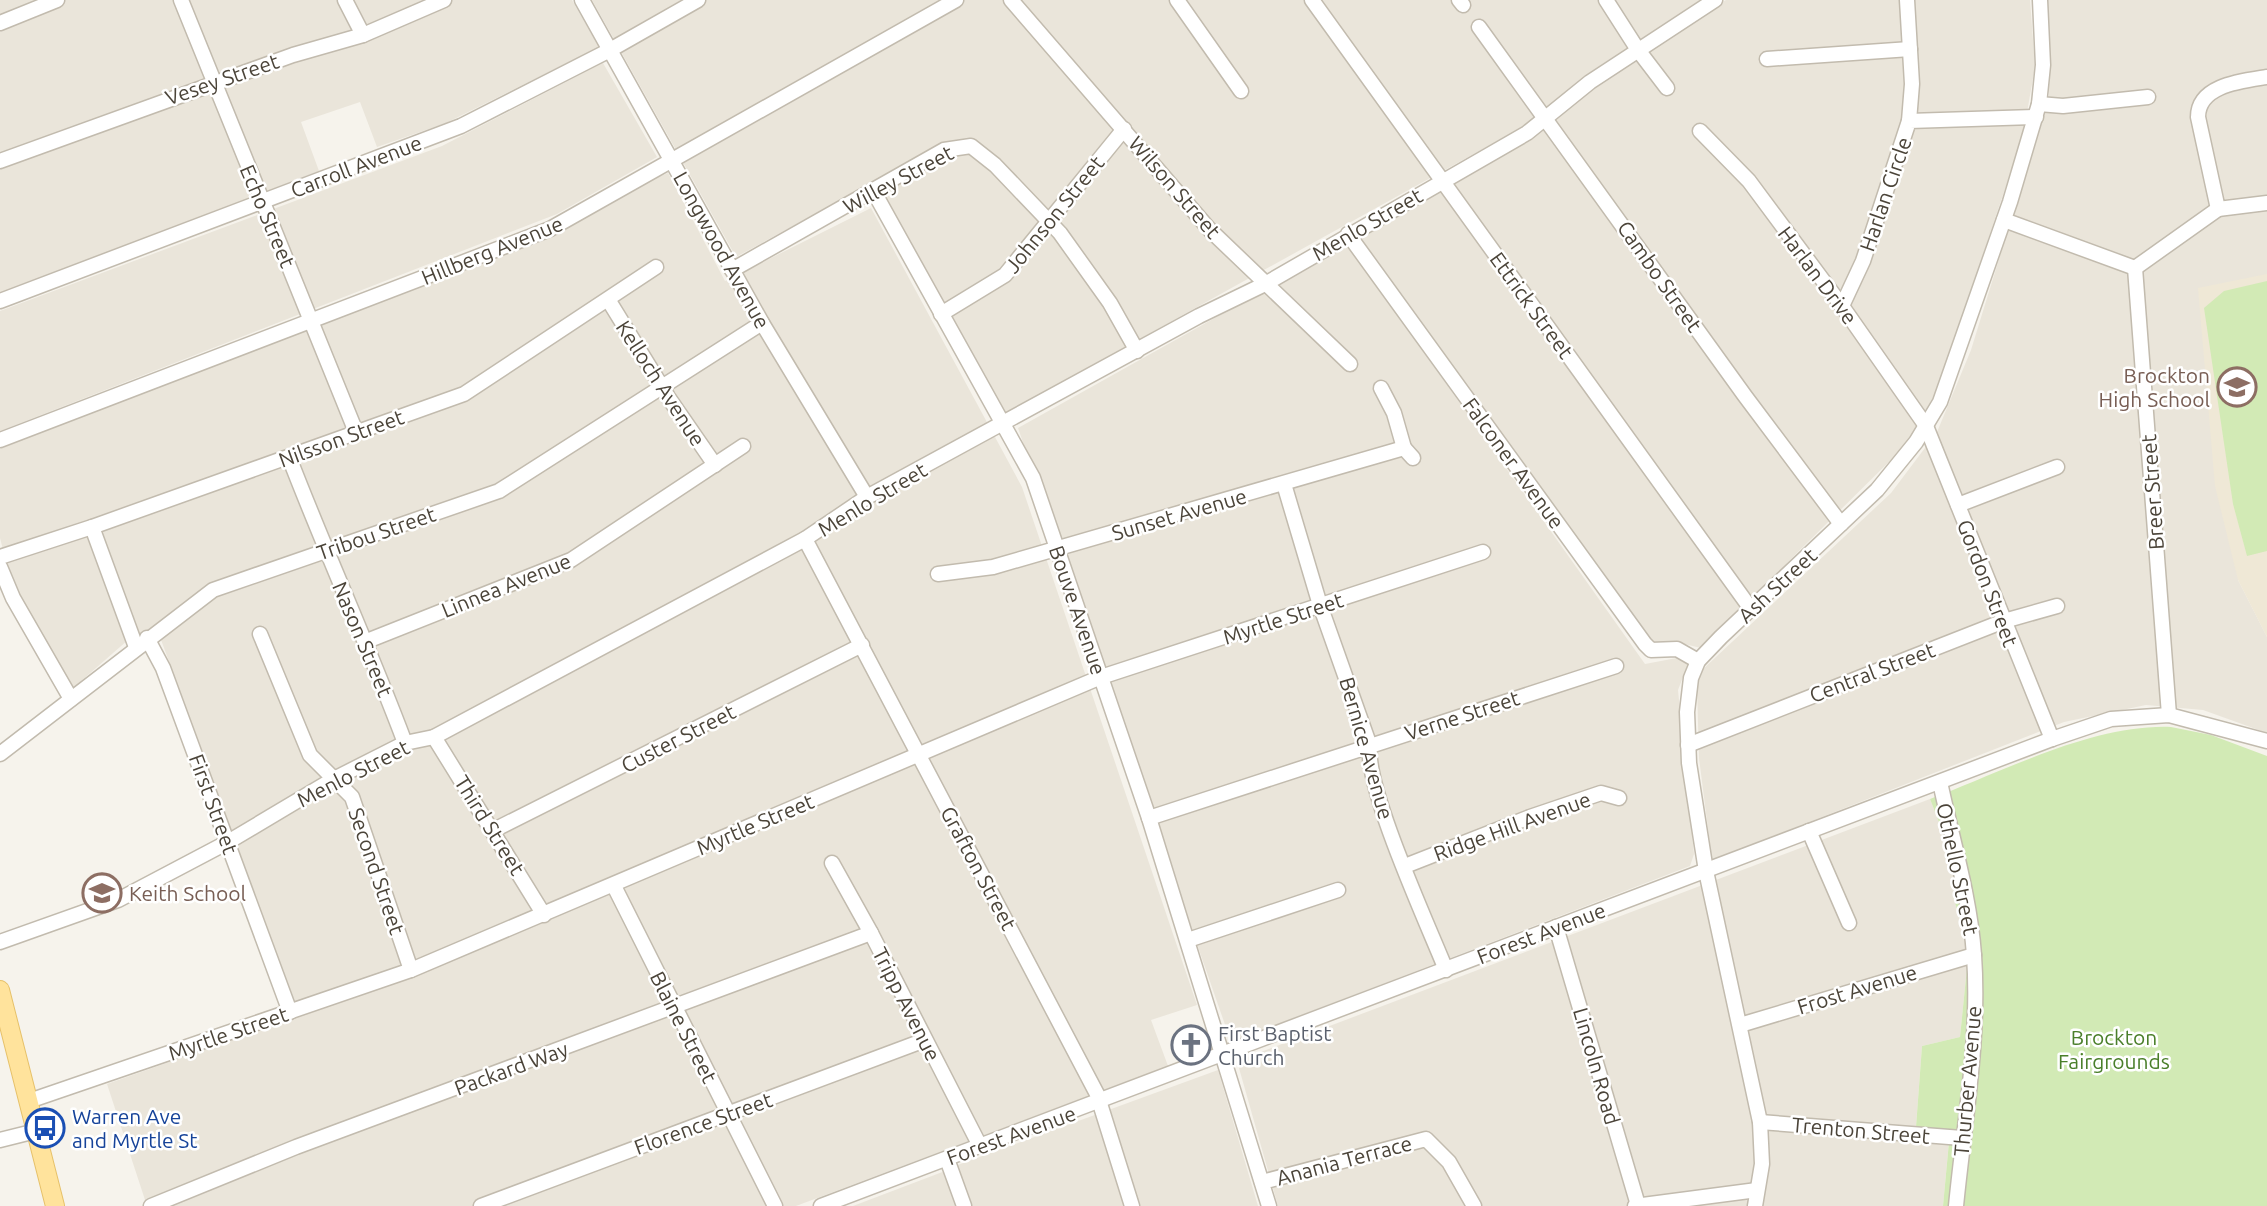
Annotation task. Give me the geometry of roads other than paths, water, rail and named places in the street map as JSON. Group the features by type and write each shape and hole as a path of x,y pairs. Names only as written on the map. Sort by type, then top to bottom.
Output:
{"main road":[{"path":"0,990 55,1206"}],"street":[{"path":"0,23 57,0"},
{"name":"Echo Street","path":"181,0 212,83 356,432"},
{"path":"345,0 362,35"},
{"name":"Vesey Street","path":"0,161 212,83 362,35 444,0"},
{"name":"Longwood Avenue","path":"582,0 762,323 867,497"},
{"name":"Carroll Avenue","path":"0,301 461,126 610,50 698,0"},
{"name":"Hillberg Avenue","path":"0,440 550,229 956,0"},
{"name":"Wilson Street","path":"1011,0 1189,207 1350,364"},
{"path":"1177,0 1241,91"},
{"name":"Ettrick Street","path":"1312,0 1751,609"},
{"path":"1606,0 1638,50 1667,88"},
{"name":"Menlo Street","path":"0,942 118,900 228,842 332,780 405,743 434,737 805,539 867,497 1265,284 1546,120 1590,82 1715,0"},
{"path":"1907,0 1910,49 1909,121"},
{"name":"Ash Street","path":"1698,661 1893,472 1926,426 1944,391 2004,220 2038,111 2043,65 2040,0"},
{"name":"Cambo Street","path":"1479,27 1745,396 1841,524"},
{"path":"1767,59 1910,49"},
{"path":"2218,209 2198,124 2199,104 2220,88 2267,77"},
{"name":"Harlan Circle","path":"1842,306 1863,261 1909,121 2038,111 2148,97"},
{"name":"Johnson Street","path":"941,314 1005,275 1124,129"},
{"name":"Harlan Drive","path":"1700,131 1749,181 1842,306 1926,426"},
{"name":"Willey Street","path":"732,270 944,150 971,146 987,157 1048,219"},
{"name":"Bouve Avenue","path":"874,192 1033,478 1149,818 1269,1206"},
{"path":"2004,220 2135,268 2218,209 2267,202"},
{"path":"1048,219 1101,289 1137,351"},
{"name":"Falconer Avenue","path":"1348,234 1645,644 1651,650 1677,649 1698,661"},
{"name":"Nilsson Street","path":"0,557 93,527 464,394 656,267"},
{"name":"Breer Street","path":"2135,268 2169,715"},
{"name":"Kelloch Avenue","path":"608,301 661,387 715,465"},
{"name":"Tribou Street","path":"0,754 213,590 499,491 762,323"},
{"name":"Sunset Avenue","path":"938,575 993,568 1284,484 1409,453 1381,388"},
{"name":"Gordon Street","path":"1926,426 2052,739"},
{"name":"Linnea Avenue","path":"367,641 571,561 743,446"},
{"name":"Nason Street","path":"289,457 325,550 367,641 405,743"},
{"path":"1958,505 2057,467"},
{"name":"Bernice Avenue","path":"1284,484 1320,606 1370,746 1370,764 1405,866 1446,970"},
{"name":"First Street","path":"93,527 141,643 163,668 290,1012"},
{"name":"Grafton Street","path":"805,539 1101,1101 1132,1206"},
{"name":"Myrtle Street","path":"29,1101 411,970 1101,677 1483,552"},
{"path":"0,567 13,598 71,699"},
{"name":"Central Street","path":"1688,745 2004,621 2057,606"},
{"name":"Second Street","path":"260,634 310,755 332,780 352,797 411,970"},
{"name":"Custer Street","path":"494,830 862,645"},
{"path":"1698,661 1689,689 1688,745 1692,799 1763,1146 1755,1206"},
{"name":"Verne Street","path":"1149,818 1616,666"},
{"name":"Forest Avenue","path":"821,1206 2052,739 2111,719 2169,715 2267,741"},
{"name":"Third Street","path":"434,737 494,830 544,915"},
{"name":"Othello Street","path":"1940,782 1972,924 1974,955"},
{"name":"Ridge Hill Avenue","path":"1405,866 1530,817 1601,793 1619,798"},
{"path":"1809,831 1849,923"},
{"name":"Tripp Avenue","path":"832,863 871,933 980,1146"},
{"name":"Blaine Street","path":"614,886 775,1206"},
{"path":"1188,940 1338,890"},
{"name":"Lincoln Road","path":"1556,927 1637,1206"},
{"name":"Packard Way","path":"151,1206 248,1166 871,933"},
{"name":"Frost Avenue","path":"1740,1025 1974,955"},
{"name":"Thurber Avenue","path":"1956,1206 1973,1042 1974,955"},
{"name":"Florence Street","path":"481,1206 925,1040"},
{"name":"Trenton Street","path":"1759,1122 1962,1138"},
{"path":"0,1140 36,1131"},
{"name":"Anania Terrace","path":"1262,1182 1426,1139 1449,1162 1474,1206"},
{"path":"947,1159 964,1206"},
{"path":"1637,1206 1757,1190"}],"place":[{"name":"Brockton High School","path":"2237,387"},
{"name":"Keith School","path":"102,893"},
{"name":"First Baptist Church","path":"1191,1045"},
{"name":"Warren Ave and Myrtle St","path":"45,1128"}],"park label":[{"name":"Brockton Fairgrounds","path":"2114,1049"}]}
